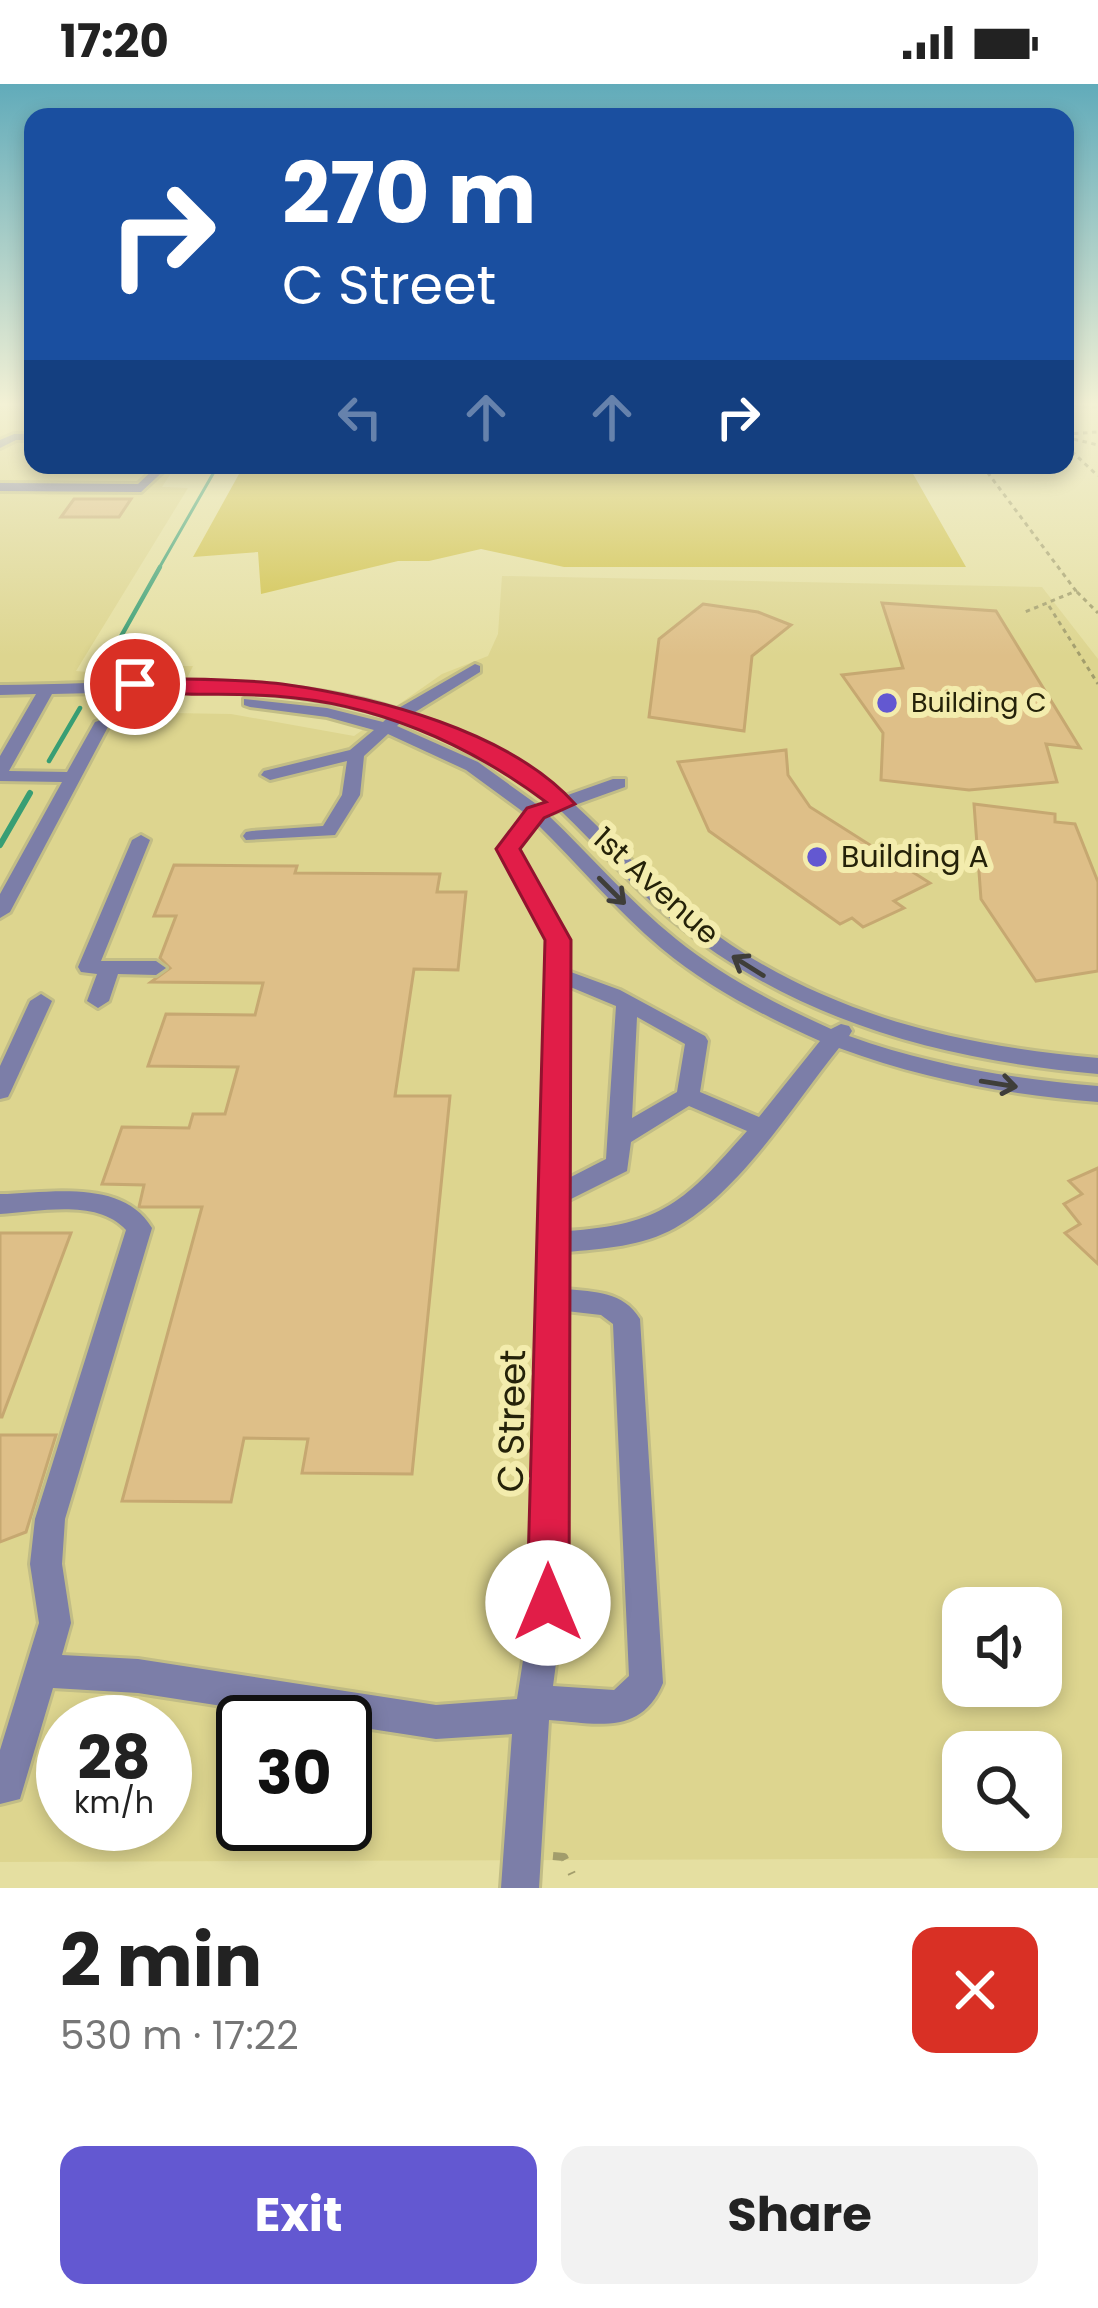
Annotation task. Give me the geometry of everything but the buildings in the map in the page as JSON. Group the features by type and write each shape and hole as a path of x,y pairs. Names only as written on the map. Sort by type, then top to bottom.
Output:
{"street":[{"path":"26,487 142,487"},
{"path":"270,775 356,754 392,721 475,669"},
{"name":"1st Avenue","path":"0,690 272,704 392,721 498,756 682,955 778,1015 834,1039 975,1080 1098,1094"},
{"path":"46,690 17,725 0,771 74,777"},
{"name":"1st Avenue","path":"392,721 549,809 710,941 798,994 853,1017 977,1053 1098,1066"},
{"path":"0,913 101,725"},
{"path":"252,836 329,831 351,795 356,754"},
{"path":"549,809 620,783"},
{"name":"C Street","path":"520,1888 533,1709 548,1603 558,940 508,849 549,809"},
{"path":"141,840 88,967 156,968"},
{"path":"98,1001 110,968"},
{"path":"557,976 627,1003 697,1041 688,1096 620,1137"},
{"path":"0,1091 41,1001"},
{"path":"555,1196 618,1164 627,1003"},
{"path":"554,1242 627,1234 664,1222 699,1201 853,1017"},
{"path":"688,1096 760,1126"},
{"path":"0,1204 111,1204 133,1216 140,1228 50,1519 46,1564 55,1624 8,1786 0,1786"},
{"path":"42,1671 138,1676 436,1722 533,1709 620,1707 646,1683 626,1319 608,1304 552,1299"}],"path":[{"path":"998,487 1075,592 1098,613"},
{"path":"1025,612 1075,592"},
{"path":"1050,605 1098,684"},
{"path":"553,1856 564,1857 572,1874"}],"shaded area":[{"path":"0,487 188,488 76,671 122,675 128,666 193,666 170,713 231,714 354,736 442,674 488,656 498,634 502,576 1042,587 1098,659 1098,1858 0,1862"},
{"path":"232,487 921,487 966,567 564,567 481,549 429,561 398,561 261,594 258,552 193,557"}],"waterway":[{"path":"158,570 205,487"},
{"path":"101,672 160,567"},
{"path":"49,761 80,708"},
{"path":"0,845 30,793"}],"place":[{"name":"Building C","path":"887,703"},
{"name":"Building A","path":"817,857"}],"route":[{"path":"135,684 281,690 401,714 498,756 563,804 536,813 508,849 558,940 548,1603"}]}
